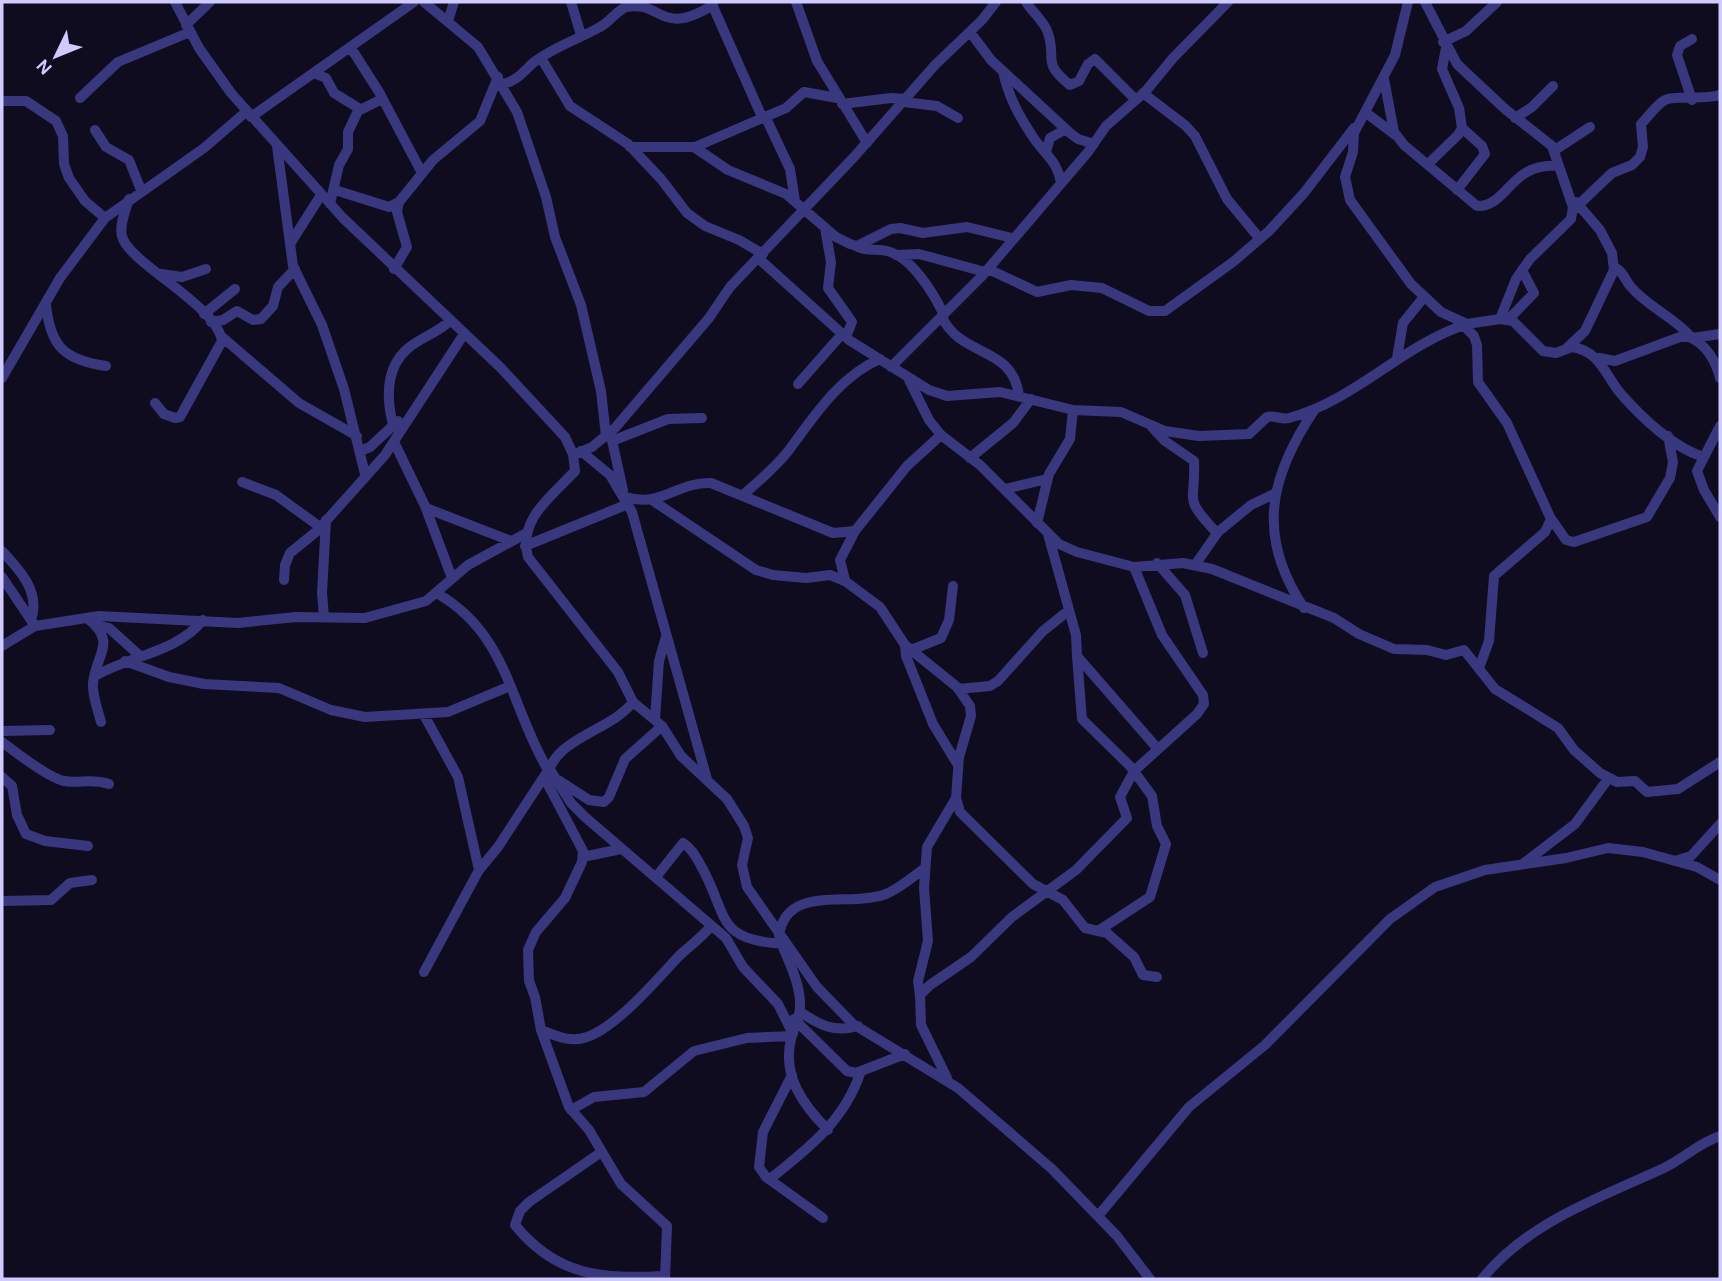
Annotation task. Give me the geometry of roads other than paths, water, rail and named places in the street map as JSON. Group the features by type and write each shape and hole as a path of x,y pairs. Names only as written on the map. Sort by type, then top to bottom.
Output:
{"street":[{"path":"175,2 206,59 249,114 321,195 394,269 500,367 577,453 610,475 626,498 639,502 652,500 694,483 710,484 832,533 855,531"},
{"path":"80,98 118,62 188,28 210,2"},
{"path":"2,378 60,278 104,218 249,114 351,48 414,2"},
{"path":"424,2 478,47 517,112 555,237 580,305 609,437 649,567 708,780"},
{"path":"448,21 454,2"},
{"path":"571,2 581,35"},
{"path":"796,2 807,36 825,75 867,143"},
{"path":"609,437 709,318 730,287 996,2"},
{"path":"1026,2 1047,29 1049,62 1065,81 1070,85 1076,84 1095,59 1140,97 1195,136 1227,199 1260,239"},
{"path":"891,367 987,270 1115,117 1140,97 1173,58 1228,2"},
{"path":"896,255 919,254 987,270 1037,292 1071,285 1102,288 1158,312 1174,307 1260,239 1304,193 1357,126 1395,55 1408,2"},
{"path":"541,58 570,106 630,146 697,222 760,256 844,336 909,380 947,396 976,391 1019,396 1073,410 1121,412 1152,427 1178,434 1237,436 1249,434 1268,417 1289,418 1315,408 1374,377 1397,358 1439,333 1465,324 1504,319 1516,322 1531,342 1543,351 1556,353 1568,347 1588,325 1614,267 1612,253 1600,230 1576,207 1568,195 1555,150 1457,64 1425,2"},
{"path":"1428,164 1462,128 1459,108 1442,69 1445,45 1466,31 1497,2"},
{"path":"500,80 517,78 541,58 600,27 625,8 650,7 670,19 685,19 712,3 790,169 795,201"},
{"path":"970,32 1003,71 1077,139 1094,144"},
{"path":"1692,39 1680,46 1677,55 1692,100"},
{"path":"351,48 422,173"},
{"path":"1003,71 1012,102 1055,162 1061,184"},
{"path":"314,73 326,78 334,93 360,109"},
{"path":"816,92 823,85 825,75"},
{"path":"1384,79 1394,132 1399,138"},
{"path":"335,190 389,207 399,202 433,160 480,121 500,80"},
{"path":"1515,117 1532,107 1553,86"},
{"path":"630,146 695,147 786,108 804,92 816,92 840,101 891,98 937,106 958,118"},
{"path":"1504,319 1522,270 1571,219 1576,207 1612,173 1632,165 1640,157 1643,147 1641,124 1660,104 1671,98 1692,100 1720,95"},
{"path":"330,204 339,165 348,149 348,132 360,109 382,99"},
{"path":"2,102 26,101 56,121 63,136 64,164 69,178 85,201 104,218"},
{"path":"1365,112 1477,206 1490,204 1528,169 1558,166"},
{"path":"1357,126 1345,177 1348,197 1411,284 1452,319 1465,324 1474,336 1477,345 1478,382 1507,423 1550,517 1566,540 1574,542 1647,517 1670,478 1673,462 1668,436"},
{"path":"1555,150 1590,127"},
{"path":"1457,190 1485,154 1482,146 1462,128"},
{"path":"1046,152 1050,138 1066,129"},
{"path":"95,130 106,147 129,160 141,190"},
{"path":"277,146 295,269 322,325 357,436 365,474"},
{"path":"695,147 728,170 777,190 795,201 825,228 856,246 868,251 884,250 896,255 913,269 951,332 963,342 1006,364 1017,381 1019,396"},
{"path":"290,244 321,195"},
{"path":"129,198 121,226 125,245 299,403 357,436"},
{"path":"394,269 407,247 397,212 399,202"},
{"path":"856,246 900,228 923,233 967,227 1012,238"},
{"path":"798,384 844,336 852,321 828,288 831,262 825,228"},
{"path":"1614,267 1625,274 1632,288 1678,323 1717,365 1720,378"},
{"path":"160,274 181,277 206,269"},
{"path":"207,318 223,320 237,312 253,320 261,319 273,306 278,286 295,269"},
{"path":"1504,319 1533,295 1532,287 1522,270"},
{"path":"207,318 235,289"},
{"path":"1397,358 1403,323 1424,297"},
{"path":"46,303 50,333 63,350 78,361 106,366"},
{"path":"393,425 390,373 395,360 412,344 450,321"},
{"path":"284,580 285,565 290,553 323,524 365,474 385,455 464,334"},
{"path":"1568,347 1615,361 1669,341 1720,334"},
{"path":"155,402 170,417 183,414 219,349 221,335"},
{"path":"1595,357 1621,394 1668,436 1703,457"},
{"path":"743,495 774,467 840,386 865,366 880,359"},
{"path":"909,380 929,420 941,435 1005,489 1059,544 1077,552 1134,566 1157,563 1195,565 1234,575 1304,608 1334,618 1359,634 1394,649 1427,649 1447,655 1464,650 1495,689 1558,728 1574,750 1608,779 1635,781 1647,792 1674,791 1720,762"},
{"path":"970,458 1013,423 1031,398"},
{"path":"1304,608 1289,584 1276,548 1274,494 1296,438 1315,408"},
{"path":"1037,523 1047,479 1070,439 1073,410"},
{"path":"360,451 370,447 393,425 413,412"},
{"path":"577,453 609,437 668,419 702,418"},
{"path":"1720,425 1698,466 1699,479 1720,517"},
{"path":"1152,427 1165,441 1194,461 1191,495 1193,504 1217,533"},
{"path":"845,581 840,560 855,531 908,466 941,435"},
{"path":"394,442 426,508 452,578"},
{"path":"2,646 33,623 92,622 113,616 238,623 324,617 365,618 426,601 438,594 452,578 525,534 543,505 575,471 577,453"},
{"path":"385,455 405,466"},
{"path":"1005,489 1047,479"},
{"path":"242,482 276,495 323,524"},
{"path":"1195,565 1217,533 1251,505 1274,494"},
{"path":"525,546 626,498"},
{"path":"652,500 756,570 773,575 806,578 830,575 845,581 880,607 908,647 958,689 970,706 971,716 958,765 956,798 960,812 1043,892 1063,900 1085,928 1101,929 1131,954 1143,975 1157,977"},
{"path":"426,508 511,541"},
{"path":"1479,668 1489,641 1493,576 1545,532 1550,524 1550,517"},
{"path":"323,524 324,617"},
{"path":"1048,533 1076,635 1082,719 1134,771 1155,803 1157,825 1167,844 1165,856 1155,874 1150,897 1101,929"},
{"path":"525,534 528,557 618,671 633,702 659,723 681,756 727,799 744,826 748,838 743,877 782,941 817,987 858,1027 948,1080 1052,1169 1098,1216 1150,1279"},
{"path":"2,551 26,580 34,612 33,623"},
{"path":"1157,563 1186,597 1203,653"},
{"path":"920,996 930,985 971,957 1003,924 1076,870 1127,818 1120,797 1134,771 1197,714 1204,704 1203,695 1162,635 1134,566"},
{"path":"2,577 33,623"},
{"path":"908,647 941,639 948,620 953,586"},
{"path":"438,594 464,610 485,634 501,659 525,728 570,803 726,938 743,967 778,1004 798,1017 829,1029 858,1027"},
{"path":"958,689 983,687 999,681 1043,631 1068,611"},
{"path":"95,676 125,661 184,640 204,620"},
{"path":"92,622 109,628 140,656"},
{"path":"92,622 101,629 103,638 102,657 93,688 101,722"},
{"path":"557,780 589,800 604,802 609,797 625,759 659,723 659,661 667,635"},
{"path":"908,647 906,656 933,723 958,765"},
{"path":"1077,656 1157,748"},
{"path":"125,661 194,683 279,688 331,710 365,717 424,715 476,702 510,686"},
{"path":"424,972 479,870 498,847 558,754 620,715 633,702"},
{"path":"424,715 457,777 479,870"},
{"path":"2,731 50,730"},
{"path":"2,742 33,766 59,779 92,779 109,784"},
{"path":"548,770 546,781 579,841 583,857 565,898 536,932 528,950 528,981 535,997 541,1030 561,1091 571,1110 589,1130 600,1153 626,1190 667,1226 665,1277 619,1279 562,1265 551,1260 515,1225 520,1211 529,1202 600,1153"},
{"path":"2,777 12,786 17,815 26,834 45,841 88,846"},
{"path":"1524,863 1575,824 1608,779"},
{"path":"948,1080 921,1025 918,981 928,941 925,922 927,847 956,798"},
{"path":"1675,862 1691,856 1720,824"},
{"path":"656,877 680,843 687,845 707,876 715,904 729,927 754,942 782,941"},
{"path":"1098,1216 1189,1107 1265,1045 1333,980 1363,944 1402,908 1435,887 1485,870 1545,862 1608,848 1643,852 1708,872 1720,880"},
{"path":"583,857 621,849"},
{"path":"828,1130 804,1105 792,1076 789,1058 798,1017 799,993 782,941 786,917 804,903 881,896 925,867"},
{"path":"2,901 51,900 70,883 92,880"},
{"path":"1032,902 1034,884"},
{"path":"541,1030 573,1040 603,1029 652,986 711,926"},
{"path":"778,1004 792,1035"},
{"path":"798,1017 847,1071 861,1071 905,1054"},
{"path":"571,1110 594,1097 644,1092 694,1051 747,1038 792,1035"},
{"path":"770,1179 828,1130 845,1109 861,1071"},
{"path":"792,1076 763,1132 759,1167 770,1179 822,1218"},
{"path":"1482,1279 1495,1261 1539,1229 1668,1166 1701,1143 1720,1136"}]}
